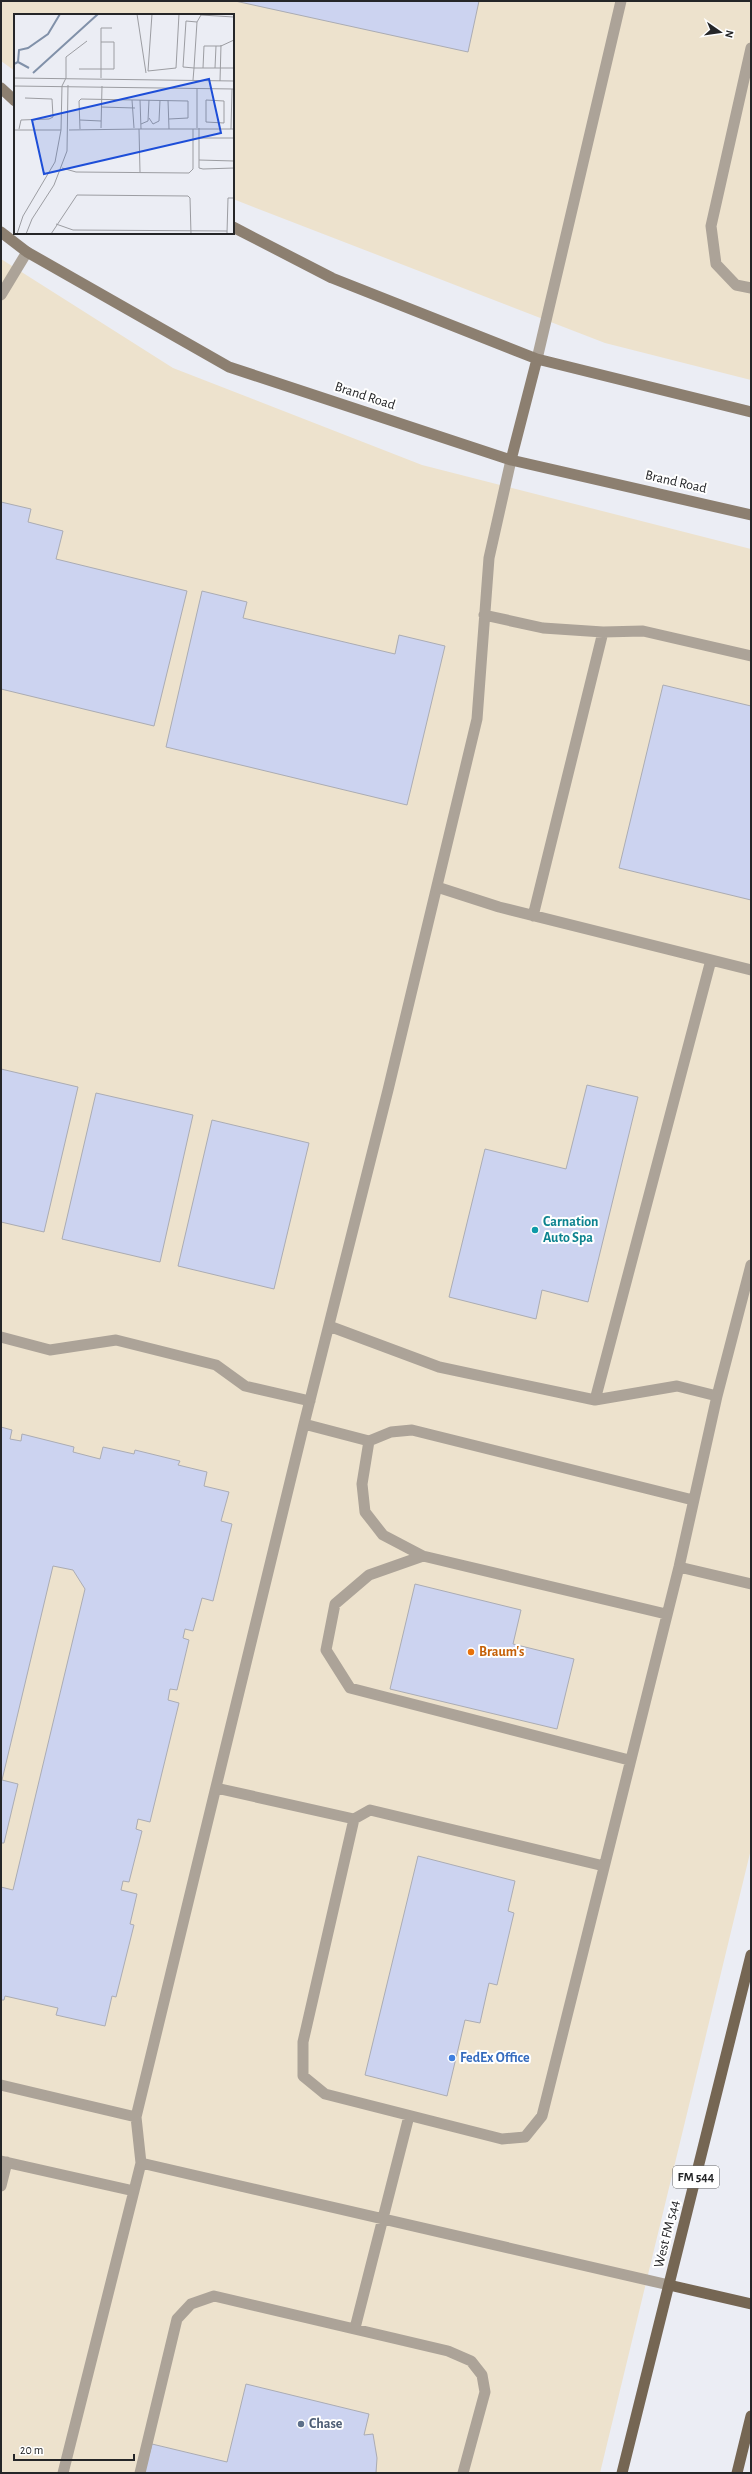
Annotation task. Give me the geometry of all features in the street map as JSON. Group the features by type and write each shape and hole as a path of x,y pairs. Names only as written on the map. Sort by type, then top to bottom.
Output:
{"main road":[{"path":"1,88 14,100"},
{"path":"234,228 332,278 537,359 751,412"},
{"name":"Brand Road","path":"1,232 27,252 229,367 511,460 751,515"},
{"path":"511,460 537,359"},
{"name":"West FM 544","path":"622,2473 751,1954"},
{"path":"669,2285 751,2304"},
{"path":"737,2473 751,2416"}],"lane":[{"path":"537,359 622,1"},
{"path":"751,48 711,226 716,264 736,285 751,288"},
{"path":"1,295 27,252"},
{"path":"63,2473 141,2162 136,2117 304,1424 438,887 477,719 482,670 484,615 489,558 511,460"},
{"path":"484,615 543,628 603,632 643,631 751,656"},
{"path":"533,916 603,632"},
{"path":"438,887 499,907 751,970"},
{"path":"595,1400 711,960"},
{"path":"354,1819 303,2042 303,2076 325,2094 502,2140 525,2137 542,2116 629,1760 679,1567 717,1396 751,1265"},
{"path":"329,1326 439,1367 595,1400 677,1386 717,1396"},
{"path":"1,1337 50,1350 116,1340 216,1365 245,1386 310,1401"},
{"path":"304,1424 369,1441 391,1432 412,1430 693,1500"},
{"path":"369,1441 362,1484 365,1512 384,1535 423,1556 666,1614"},
{"path":"423,1556 369,1575 335,1604 326,1650 350,1688 629,1760"},
{"path":"679,1567 751,1584"},
{"path":"216,1788 354,1819 370,1810 604,1866"},
{"path":"1,2085 136,2117"},
{"path":"355,2328 409,2116"},
{"path":"1,2186 4,2161 134,2191"},
{"path":"141,2162 384,2217 669,2285"},
{"path":"140,2473 177,2319 191,2304 214,2296 448,2351 471,2361 482,2375 485,2392 463,2473"}],"shaded area":[{"path":"1,1 751,1 751,380 605,343 234,199 234,14 14,14 14,70 1,61"},
{"path":"1,259 173,368 422,465 751,549 751,1849 600,2473 1,2473"}],"building":[{"path":"235,1 479,1 468,52"},
{"path":"1,502 31,509 28,522 63,531 56,559 187,591 154,726 1,689"},
{"path":"202,591 247,602 243,618 395,654 399,635 445,646 407,805 166,747"},
{"path":"663,685 751,706 751,900 619,868"},
{"path":"1,1069 78,1087 44,1232 1,1222"},
{"name":"Carnation Auto Spa","path":"587,1085 638,1097 588,1302 542,1290 536,1319 449,1297 485,1149 566,1169"},
{"path":"96,1093 193,1115 160,1262 62,1239"},
{"path":"212,1120 309,1143 274,1289 178,1266"},
{"path":"1,1427 12,1430 10,1439 21,1441 22,1434 74,1447 73,1452 100,1459 103,1447 134,1454 135,1450 180,1461 178,1465 207,1472 204,1486 229,1492 221,1521 232,1524 213,1601 202,1598 193,1631 185,1629 183,1638 189,1640 177,1690 170,1689 168,1700 179,1703 150,1822 138,1819 136,1829 142,1831 129,1882 123,1881 121,1890 137,1894 130,1924 134,1925 116,1997 112,1996 105,2026 56,2015 58,2008 5,1996 4,2000 1,2000 1,1887 13,1890 85,1589 73,1570 53,1566 2,1780 18,1784 4,1843 1,1843"},
{"name":"Braum's","path":"415,1584 521,1610 513,1644 574,1659 557,1729 390,1689"},
{"path":"418,1856 515,1881 508,1911 514,1913 497,1985 489,1983 480,2023 465,2020 447,2096 365,2075"},
{"name":"Chase","path":"246,2384 369,2414 364,2435 373,2434 377,2458 376,2473 144,2473 152,2444 227,2462"}],"place":[{"name":"Carnation Auto Spa","path":"535,1230"},
{"name":"Braum's","path":"471,1652"},
{"name":"FedEx Office","path":"452,2058"},
{"name":"Chase","path":"301,2424"}]}
